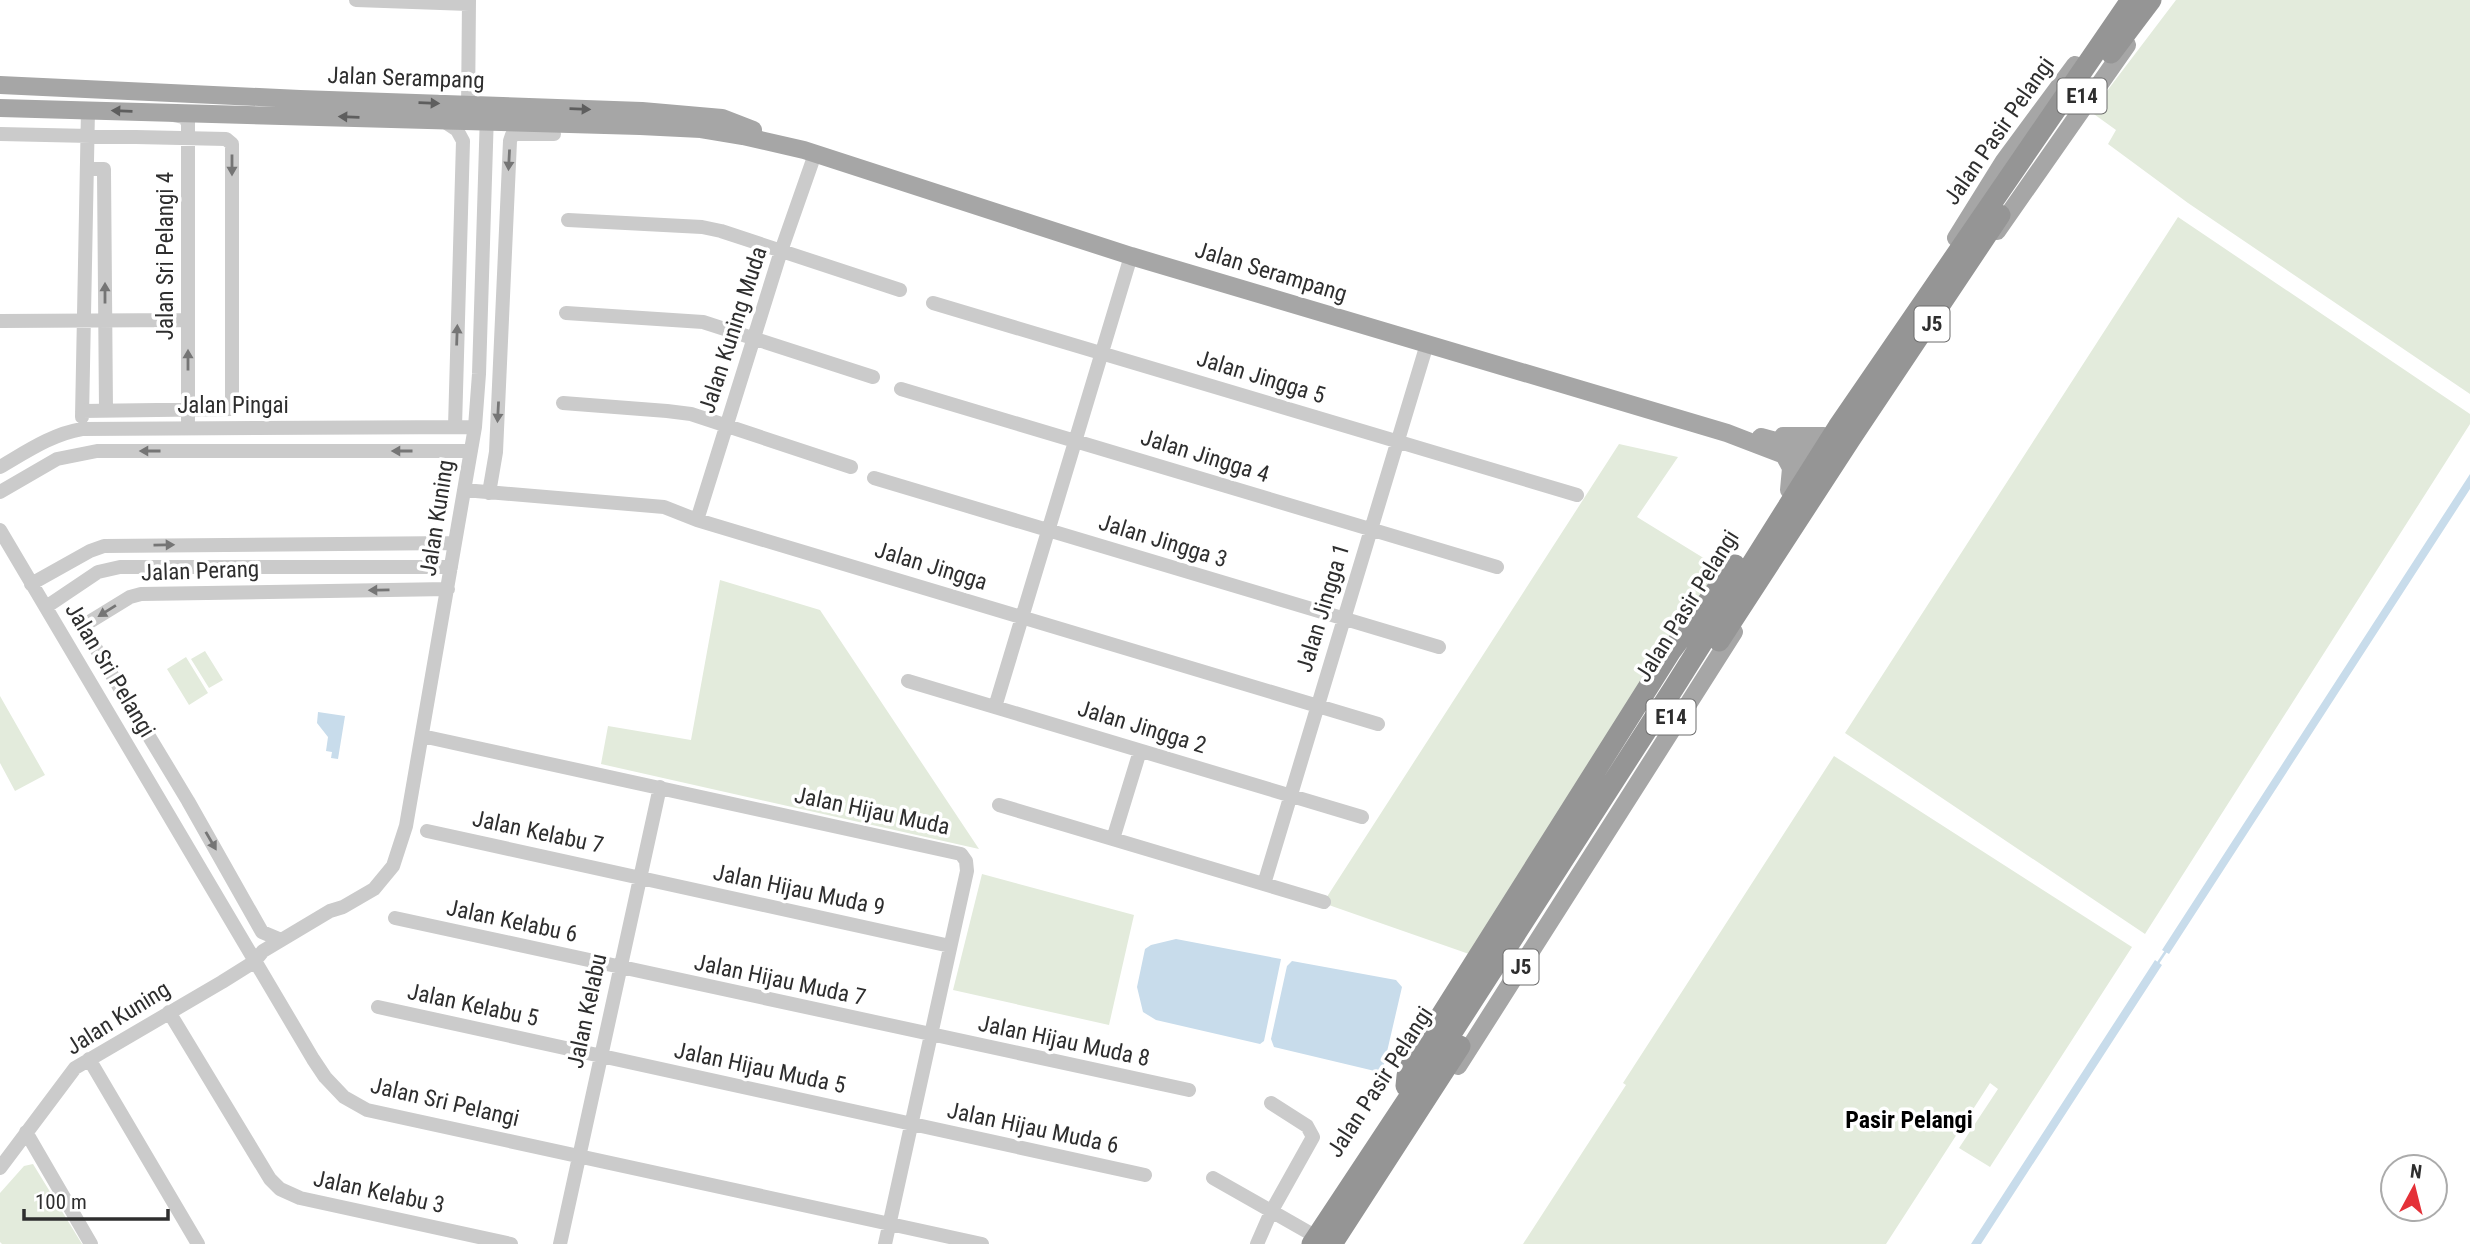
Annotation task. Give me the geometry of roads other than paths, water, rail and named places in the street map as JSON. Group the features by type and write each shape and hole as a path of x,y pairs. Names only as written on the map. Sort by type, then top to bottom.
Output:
{"highway":[{"name":"E14","path":"1307,1240 1451,1034 1838,427 2131,0"},
{"name":"E14","path":"1330,1244 1858,427 2094,78 2151,0"},
{"path":"1406,1086 1413,1060 1671,651 1740,558 1768,535"}],"main road":[{"name":"Jalan Pasir Pelangi","path":"1307,1240 1599,790 1809,459 2004,162 2123,0"},
{"name":"J5","path":"1342,1244 1776,568 1831,472 2063,133 2161,0"},
{"name":"Jalan Serampang","path":"0,85 286,99 487,114 642,111 722,118 809,152 1131,256 1727,433 1784,455 1809,459"},
{"name":"Jalan Serampang","path":"0,108 442,119 468,113"},
{"name":"Jalan Serampang","path":"1727,433 1785,442 1831,472"},
{"path":"1762,438 1824,436"},
{"path":"1784,455 1791,468 1789,490"}],"street":[{"path":"356,0 469,2 468,113"},
{"path":"82,429 88,110"},
{"path":"153,111 187,119 188,138"},
{"name":"Jalan Kuning","path":"254,962 263,951 281,940 374,889 393,866 406,826 475,427 487,114"},
{"path":"442,119 457,130 463,141 454,427"},
{"path":"0,134 226,139 232,144 233,407 230,411 82,411"},
{"path":"489,493 496,452 501,374 510,141 512,135 517,134 554,134"},
{"name":"Jalan Sri Pelangi 4","path":"178,451 188,411 188,138"},
{"name":"Jalan Kuning Muda","path":"697,520 754,340 809,152"},
{"path":"87,169 104,169 106,411"},
{"path":"568,220 702,227 721,231 900,290"},
{"path":"995,707 1131,256"},
{"path":"459,262 504,264"},
{"name":"Jalan Jingga 5","path":"933,303 1577,495"},
{"path":"566,313 703,322 873,377"},
{"path":"0,321 188,320"},
{"name":"Jalan Jingga 1","path":"1264,884 1427,344"},
{"path":"479,374 501,374"},
{"name":"Jalan Jingga 4","path":"901,389 1497,567"},
{"path":"563,403 691,414 851,467"},
{"name":"Jalan Pingai","path":"0,467 66,432 82,429 475,427"},
{"path":"314,428 314,452"},
{"path":"0,492 57,459 97,451 471,451"},
{"name":"Jalan Jingga 3","path":"874,478 1439,647"},
{"name":"Jalan Jingga","path":"464,490 677,511 697,520 1378,724"},
{"name":"Jalan Sri Pelangi","path":"0,530 254,962 326,1077 344,1097 379,1113 982,1244"},
{"path":"314,543 314,567"},
{"path":"32,584 90,551 104,546 455,543"},
{"path":"290,567 290,591"},
{"name":"Jalan Perang","path":"46,607 108,568 451,567"},
{"name":"Jalan Perang","path":"89,638 85,630 88,622 130,597 141,594 448,589"},
{"path":"71,651 89,638 188,801 262,932 281,940"},
{"name":"Jalan Jingga 2","path":"908,681 1362,817"},
{"name":"Jalan Hijau Muda","path":"422,736 961,854 966,861 967,872 885,1244"},
{"path":"1113,839 1140,751"},
{"name":"Jalan Kelabu","path":"560,1244 660,787"},
{"path":"168,813 188,801"},
{"path":"999,805 1324,902"},
{"name":"Jalan Kelabu 7","path":"428,831 640,878"},
{"name":"Jalan Hijau Muda 9","path":"640,878 950,946"},
{"name":"Jalan Kuning","path":"0,1168 68,1076 89,1059 254,962 268,959 335,916 343,907"},
{"name":"Jalan Kelabu 6","path":"395,918 620,968"},
{"name":"Jalan Hijau Muda 7","path":"620,968 930,1036"},
{"name":"Jalan Kelabu 5","path":"378,1007 600,1056"},
{"name":"Jalan Kelabu 3","path":"169,1012 270,1179 281,1189 300,1198 511,1244"},
{"name":"Jalan Hijau Muda 8","path":"930,1036 1189,1090"},
{"name":"Jalan Hijau Muda 5","path":"600,1056 911,1125"},
{"path":"89,1059 198,1244"},
{"path":"1257,1244 1271,1212 1313,1137 1307,1126 1272,1103"},
{"name":"Jalan Hijau Muda 6","path":"911,1125 1145,1175"},
{"path":"26,1132 91,1244"},
{"path":"1213,1178 1271,1212 1307,1240 1330,1244"}],"water":[{"path":"2470,474 2470,489 2169,954 2162,950"},
{"path":"318,712 345,716 338,759 331,758 332,752 326,751 328,737 317,723"},
{"path":"1176,939 1281,959 1264,1041 1260,1044 1156,1020 1143,1012 1137,987 1145,949"},
{"path":"2155,960 2162,965 1981,1244 1971,1244"},
{"path":"1292,961 1396,980 1402,987 1383,1069 1379,1072 1274,1047 1271,1039 1287,966"}],"waterway":[{"path":"2158,963 2166,951"}],"district":[{"name":"Pasir Pelangi","path":"1909,1120"}]}
